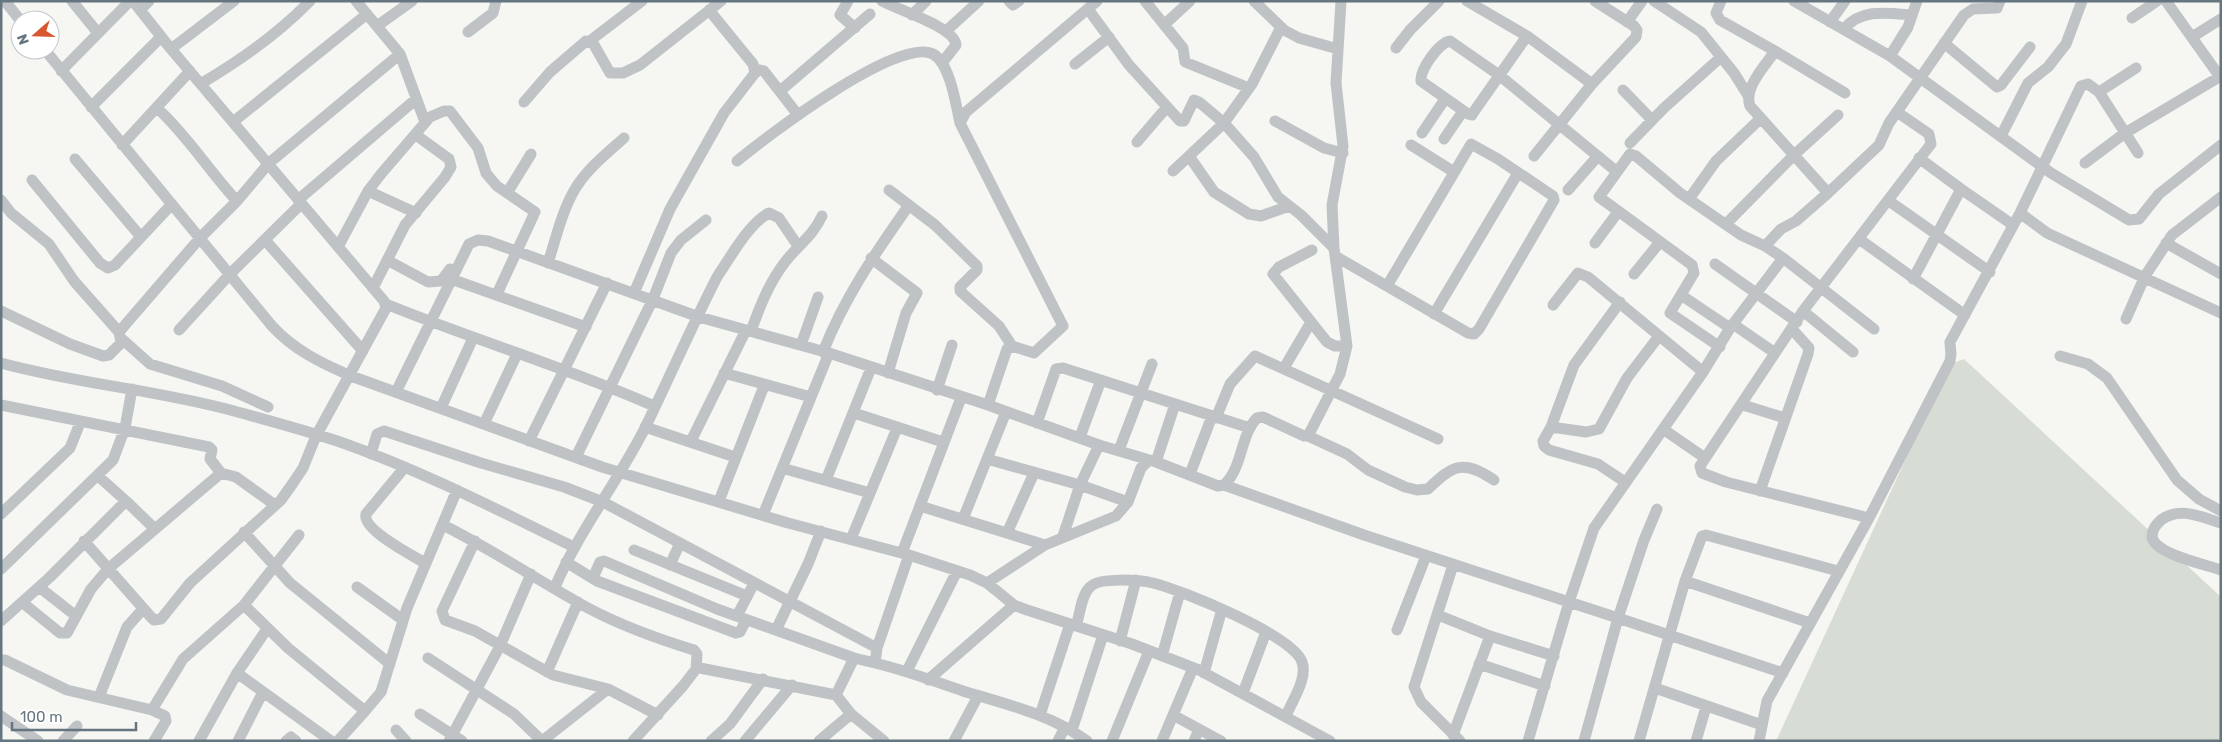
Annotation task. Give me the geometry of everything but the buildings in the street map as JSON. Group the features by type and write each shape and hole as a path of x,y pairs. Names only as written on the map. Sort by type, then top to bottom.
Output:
{"street":[{"path":"72,1 98,33"},
{"path":"61,71 98,33 134,4 149,1"},
{"path":"171,49 234,1"},
{"path":"202,83 282,28 310,1"},
{"path":"356,1 400,54 415,100 425,122"},
{"path":"377,26 412,1"},
{"path":"468,32 493,14 496,1"},
{"path":"524,102 556,67 586,41 591,40 642,1"},
{"path":"591,40 610,73 623,73 640,65 721,1"},
{"path":"848,1 840,15 855,28"},
{"path":"912,15 926,1"},
{"path":"946,31 979,1"},
{"path":"1009,1 1013,5 1019,1"},
{"path":"1145,1 1183,48 1185,62 1249,88"},
{"path":"1164,25 1190,1"},
{"path":"1254,1 1281,27 1299,38 1338,49"},
{"path":"1308,436 1344,363 1347,346 1335,252 1333,194 1343,153 1336,83 1341,1"},
{"path":"1396,48 1410,30 1438,1"},
{"path":"1467,1 1527,36 1592,84"},
{"path":"1534,156 1592,84 1636,37 1637,30 1595,1"},
{"path":"1627,22 1642,1"},
{"path":"1654,1 1692,24 1722,56 1749,97"},
{"path":"1721,1 1716,13 1720,20 1844,93"},
{"path":"1794,1 1890,56 2042,167 2129,220 2136,221 2159,194 2221,146"},
{"path":"1830,22 1845,1"},
{"path":"1890,56 1908,27 1917,1"},
{"path":"1765,246 1781,229 1796,221 1828,193 1879,144 1897,112 1944,43 1968,12 1973,9 1994,9 1999,6 2000,1"},
{"path":"2001,136 2028,83 2055,60 2066,44 2074,28 2082,1"},
{"path":"2132,18 2157,1"},
{"path":"2085,163 2125,133 2220,76 2166,1"},
{"path":"889,3 946,31 956,40 956,45 942,63"},
{"path":"134,4 386,304 473,338 610,387 654,406"},
{"path":"960,123 966,112 1094,4 1109,37 1129,65 1182,122 1196,100 1224,123 1254,157 1278,197 1335,252 1387,286 1434,314 1468,333 1474,334 1479,329 1554,200 1551,195 1518,172 1473,144 1470,145 1387,286"},
{"path":"709,10 753,64 754,73"},
{"path":"233,122 367,14"},
{"path":"780,91 870,14"},
{"path":"1844,29 1851,22 1870,14 1912,15"},
{"path":"2192,38 2221,19"},
{"path":"1173,171 1224,123 1249,88 1281,27"},
{"path":"91,107 161,36"},
{"path":"1527,36 1499,75 1472,114 1445,98 1422,82 1420,78 1430,60 1448,41 1499,75 1616,171"},
{"path":"1075,64 1109,37"},
{"path":"1944,43 1997,87 2001,85 2030,47"},
{"path":"1775,51 1753,84 1749,97 1750,106 1828,193"},
{"path":"737,161 798,115 863,73 896,57 928,52 942,63 960,123 1063,326 1034,353 1012,346 999,326 960,291 960,287 977,270 977,266 935,225 888,190"},
{"path":"1,311 70,344 103,356 111,354 120,336 200,238 237,201 269,163 400,54"},
{"path":"1630,143 1652,120 1722,56"},
{"path":"53,60 281,336 317,360 351,376 620,473 906,554 957,571 987,583 1014,605 1120,640 1204,673 1330,741"},
{"path":"2098,92 2136,68"},
{"path":"634,293 670,209 724,114 754,73 759,70 764,71 798,115"},
{"path":"122,145 190,71"},
{"path":"1760,741 1767,701 1868,518 1950,361 1952,354 1950,342 1990,272 2020,213 2077,90 2085,83 2098,92 2138,153"},
{"path":"1623,90 1652,120"},
{"path":"1422,133 1445,98"},
{"path":"179,330 299,202 415,100"},
{"path":"1137,142 1167,107"},
{"path":"157,108 173,124 237,201"},
{"path":"338,247 368,191 425,122 435,114 450,111 478,148 486,174 507,193 530,206 534,212 497,294"},
{"path":"1444,139 1464,111"},
{"path":"1868,518 1760,491 1702,472 1700,466 1743,405 1804,311 1931,144 1931,136 1897,112"},
{"path":"1726,224 1794,155 1838,115"},
{"path":"1689,199 1716,161 1761,118"},
{"path":"1275,121 1324,148 1343,153"},
{"path":"373,288 402,232 445,178 450,167 449,159 443,153 416,135"},
{"path":"548,263 567,205 575,189 598,162 624,138"},
{"path":"1411,145 1454,172"},
{"path":"507,193 531,154"},
{"path":"1720,346 1670,314 1670,310 1694,272 1694,268 1599,197 1628,156 1633,154 1689,199 1741,235 1765,246 1783,258 1874,329"},
{"path":"1189,156 1214,192 1250,214 1261,216 1289,206"},
{"path":"1568,190 1598,156"},
{"path":"1919,158 2013,225"},
{"path":"75,159 141,237"},
{"path":"1434,314 1518,172"},
{"path":"32,180 104,266 108,268 115,265 172,204"},
{"path":"1913,279 1960,189"},
{"path":"368,191 416,213"},
{"path":"2126,319 2145,276 2166,243 2179,229 2221,197"},
{"path":"1,200 11,213 49,244 74,281 120,336 150,364 222,386 268,407"},
{"path":"1888,200 1990,272"},
{"path":"763,515 852,290 871,258 909,205"},
{"path":"1595,243 1618,212"},
{"path":"555,587 574,547 603,502 645,427 717,276 729,262 739,243 765,215 770,213 775,214 798,246"},
{"path":"2020,213 2048,233 2145,276 2221,313"},
{"path":"691,441 724,373 748,331 770,283 798,246 813,233 822,216"},
{"path":"576,457 653,299 675,247 706,220"},
{"path":"387,260 428,282 436,283 444,278 449,270 465,236"},
{"path":"1859,239 1965,315"},
{"path":"265,240 363,351"},
{"path":"396,392 432,322 468,244 474,240 483,240 653,299 699,317 826,352 961,398 988,405 1099,445 1190,474 1218,486 1224,485 1239,492 1426,556 1783,673"},
{"path":"1634,274 1660,242"},
{"path":"2166,243 2221,274"},
{"path":"1312,250 1279,267 1273,274 1331,345 1347,346"},
{"path":"871,258 917,293 906,313 888,373"},
{"path":"1528,741 1590,536 1625,482 1703,372 1732,326 1783,258"},
{"path":"1715,264 1756,292 1795,325 1809,350 1760,491"},
{"path":"1553,305 1578,273 1588,277 1703,372"},
{"path":"451,279 497,294 586,328"},
{"path":"529,441 607,283"},
{"path":"1681,295 1775,353"},
{"path":"801,345 818,297"},
{"path":"1620,302 1574,365 1551,427 1543,439 1543,444 1546,448 1598,464 1625,482"},
{"path":"84,541 143,609 154,620 161,619 190,583 284,496 303,468 316,436 386,311 386,304"},
{"path":"1804,311 1853,352"},
{"path":"1284,368 1311,322"},
{"path":"1551,427 1586,432 1600,429 1627,378 1659,336"},
{"path":"441,408 473,338"},
{"path":"937,390 952,345"},
{"path":"988,405 1006,351 1012,346"},
{"path":"484,424 517,354"},
{"path":"1190,474 1230,384 1252,356 1258,356 1331,392 1438,439"},
{"path":"2060,356 2088,364 2108,378 2177,480 2199,499 2221,511"},
{"path":"1,363 47,374 233,410 316,436 405,467 574,547"},
{"path":"1119,450 1152,364"},
{"path":"826,480 871,368"},
{"path":"1037,423 1056,369 1063,368 1250,428"},
{"path":"724,373 764,386 811,397"},
{"path":"1080,437 1102,380"},
{"path":"719,501 764,386"},
{"path":"1,569 98,476 116,455 125,428 132,389"},
{"path":"875,663 877,648 920,506 942,442 961,398"},
{"path":"987,583 1045,545 1063,536 1116,516 1128,502 1141,468 1152,462 1175,404"},
{"path":"1,405 80,422 125,428 211,447 210,459 221,473 236,477 275,505"},
{"path":"1743,405 1785,418"},
{"path":"963,519 1006,412"},
{"path":"854,413 942,442"},
{"path":"1224,485 1231,476 1250,428 1257,418 1264,417 1347,454 1362,468 1417,490 1428,489 1446,472 1463,467 1471,467 1494,480"},
{"path":"1,514 70,448 80,422"},
{"path":"645,427 735,457"},
{"path":"852,539 897,428"},
{"path":"1663,429 1704,458"},
{"path":"371,454 378,434 384,431 481,463 564,487 603,502 754,582 793,598 877,648"},
{"path":"1063,536 1080,486 1099,445"},
{"path":"987,459 1128,502"},
{"path":"405,467 366,514 365,520 368,525 387,540 425,563"},
{"path":"782,468 870,493"},
{"path":"23,603 63,634 70,630 91,589 108,569 221,473"},
{"path":"1007,533 1034,473"},
{"path":"98,476 155,528"},
{"path":"338,741 381,692 403,620 425,563 457,490"},
{"path":"1,621 23,603 126,501"},
{"path":"920,506 1045,545"},
{"path":"1584,741 1618,618 1644,540 1657,509"},
{"path":"2221,523 2188,513 2173,513 2156,525 2152,536 2154,544 2164,551 2221,570"},
{"path":"443,525 475,540 578,602 626,626 694,650 697,654 696,669 658,715 633,741"},
{"path":"776,630 793,598 821,531"},
{"path":"244,532 296,588 390,664"},
{"path":"152,710 183,658 244,605 300,535"},
{"path":"1639,741 1685,581 1700,538 1706,535 1838,571"},
{"path":"475,540 442,611 442,618 450,623 475,631 547,672 608,690 658,715"},
{"path":"670,565 680,543"},
{"path":"634,550 747,596"},
{"path":"1397,630 1426,556"},
{"path":"593,578 603,560 637,577 742,618 854,658 875,663 910,666 928,680 1040,716 1069,728 1087,741"},
{"path":"566,562 593,578 736,634 740,632 747,596 754,582"},
{"path":"1453,565 1414,687 1421,702 1457,738 1479,664 1490,636"},
{"path":"910,666 957,571"},
{"path":"420,714 455,739 500,646 531,574"},
{"path":"1120,640 1136,580"},
{"path":"1040,716 1086,592 1091,585 1136,580 1180,592 1222,609 1266,632 1296,652 1303,665 1302,679 1286,716"},
{"path":"1685,581 1810,623"},
{"path":"39,587 76,616"},
{"path":"357,587 403,620"},
{"path":"1162,656 1180,592"},
{"path":"547,672 578,602"},
{"path":"244,605 267,629 365,711"},
{"path":"928,680 1014,605"},
{"path":"99,697 127,627 143,609"},
{"path":"1204,673 1222,609"},
{"path":"1438,615 1490,636 1554,656"},
{"path":"199,741 237,673 267,629"},
{"path":"1243,693 1266,632"},
{"path":"1058,741 1069,728 1103,635"},
{"path":"1112,741 1149,651"},
{"path":"428,658 514,714 542,741 608,690"},
{"path":"836,695 854,658"},
{"path":"1,660 6,660 67,690 152,710 166,719 154,741"},
{"path":"1479,664 1545,686"},
{"path":"696,669 700,668 792,685 836,695 851,714 884,741"},
{"path":"1162,741 1193,668"},
{"path":"237,673 331,741"},
{"path":"711,741 730,724 763,680"},
{"path":"745,741 792,685"},
{"path":"1655,688 1762,726"},
{"path":"238,741 263,692"},
{"path":"954,741 978,696"},
{"path":"1696,741 1706,707"},
{"path":"819,741 851,714"},
{"path":"1,716 38,741"},
{"path":"1173,716 1221,741"},
{"path":"63,741 77,726"},
{"path":"1194,741 1200,729"},
{"path":"396,730 406,741"},
{"path":"286,741 291,737 296,741"}],"shaded area":[{"path":"1964,359 2221,597 2221,741 1776,741 1949,365"}]}
